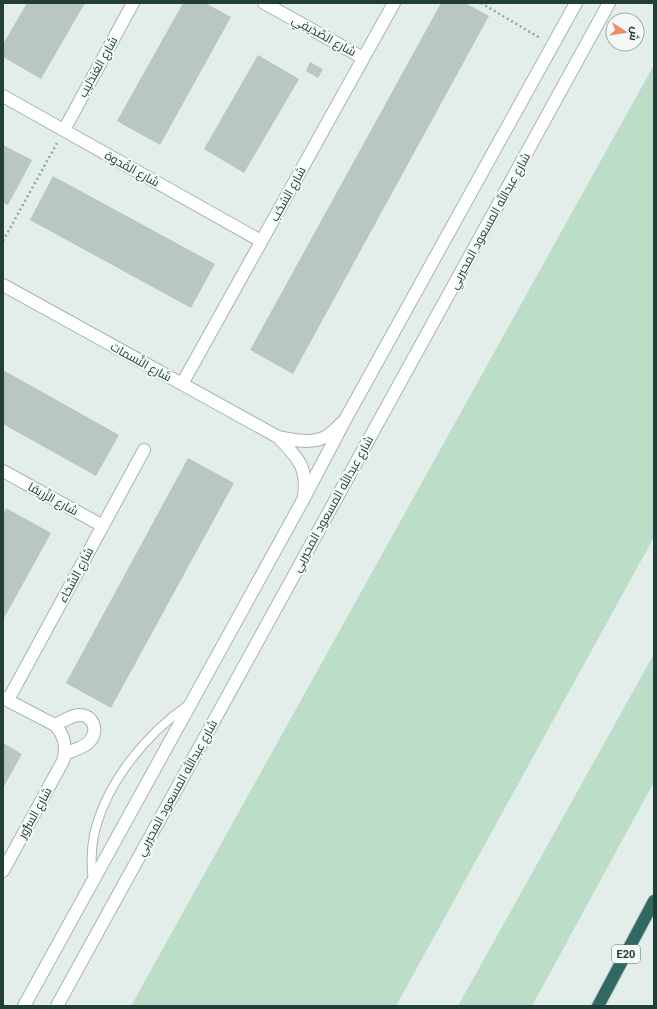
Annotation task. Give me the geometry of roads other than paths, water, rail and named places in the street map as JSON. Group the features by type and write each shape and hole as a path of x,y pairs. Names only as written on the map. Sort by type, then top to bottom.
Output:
{"highway":[{"name":"E20","path":"598,1006 654,901"}],"street":[{"name":"شارع العَندَليب","path":"64,130 133,3"},
{"name":"شارع الصِّدَيفِي","path":"264,3 364,58"},
{"name":"شارع السُحُب","path":"182,384 394,3"},
{"path":"24,1006 303,500 345,420 576,3"},
{"name":"شارع عبدالله المسعود المحيربي","path":"57,1006 609,3"},
{"name":"شارع القُدوة","path":"3,96 261,241"},
{"name":"شارع النَّسمات","path":"3,285 278,437 290,440 317,440 326,437 345,420"},
{"name":"شارع النَّسمات","path":"278,437 298,459 304,472 306,483 303,500"},
{"name":"شارع السَّخاء","path":"6,699 144,450"},
{"name":"شارع الزِّريقا","path":"3,471 103,526"},
{"path":"6,699 55,725 64,738 65,754 90,742 95,732 95,726 92,721 79,715 55,725"},
{"name":"شارع السُّرُور","path":"3,871 63,761 65,754"}],"lane":[{"path":"93,881 91,866 94,835 98,820 113,788 132,759 151,737 170,718 192,702"}]}
